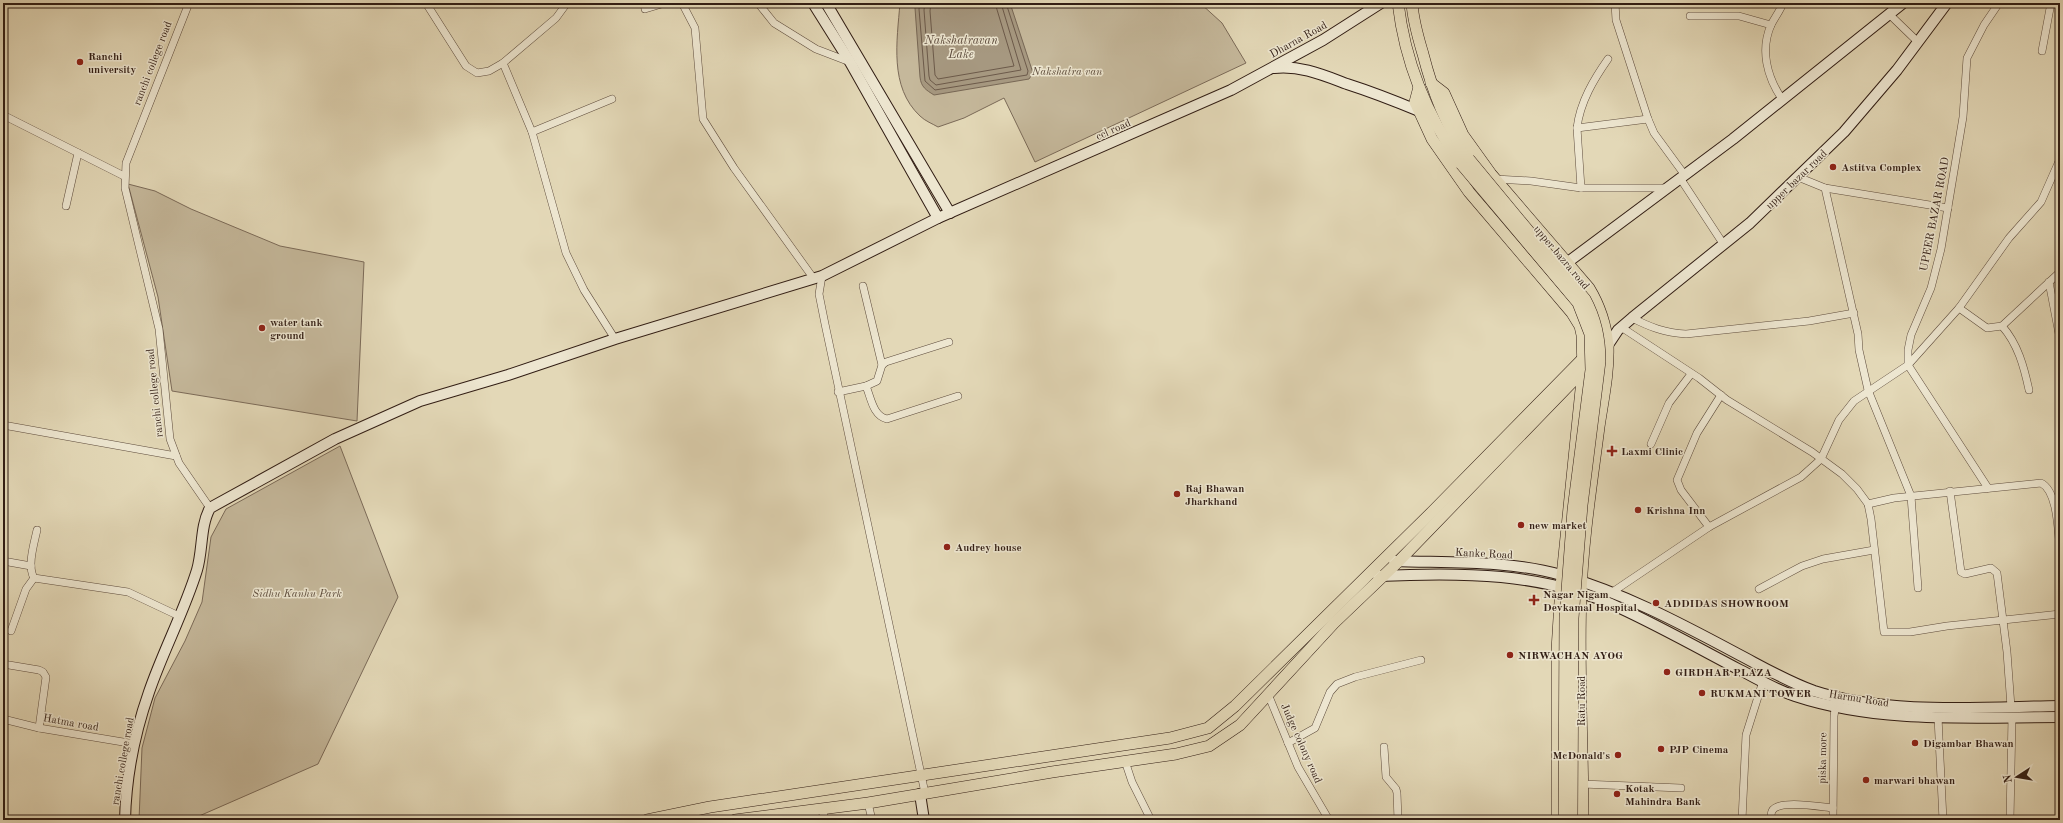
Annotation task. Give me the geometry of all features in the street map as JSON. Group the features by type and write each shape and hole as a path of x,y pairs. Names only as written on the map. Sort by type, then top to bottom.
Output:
{"main road":[{"path":"813,3 850,62 938,218"},
{"name":"Dharna Road","path":"1268,69 1323,40 1381,3"},
{"path":"1398,3 1400,23 1419,87 1436,126 1578,303 1590,334 1591,370 1573,510 1565,617 1564,820"},
{"path":"1412,3 1414,20 1431,83 1465,161 1585,299 1596,323 1599,339 1600,361 1582,505 1573,618 1572,820"},
{"path":"1568,262 1733,139 1903,3"},
{"name":"upper bazar road","path":"735,820 824,814 868,803 1176,754 1209,746 1240,725 1334,623 1399,561 1583,370 1607,340 1611,330 1620,329 1750,223 1844,132 1897,70 1948,3"},
{"path":"830,5 950,213"},
{"name":"ccl road","path":"210,508 335,439 420,401 508,376 615,339 818,277 938,218 1231,90 1268,69 1287,67 1309,70 1393,100 1419,111"},
{"name":"upper bazra road","path":"1431,83 1444,93 1463,135 1495,179 1568,262 1596,299 1602,316 1607,340 1606,376 1581,587"},
{"path":"1419,87 1415,102 1432,139 1469,192 1572,313 1580,326 1582,335 1584,356 1583,370 1561,580 1557,650 1556,820"},
{"name":"upper bazar road","path":"647,820 710,807 1170,738 1208,728 1235,706 1367,576 1584,356 1607,340"},
{"name":"ranchi college road","path":"125,820 125,801 135,744 149,692 198,569 206,521 210,508"},
{"name":"Kanke Road","path":"1383,560 1504,566 1534,569 1581,587"},
{"name":"Kanke Road","path":"1367,576 1479,575 1561,580"},
{"name":"Harmu Road","path":"1581,587 1612,593 1777,675 1814,691 1836,697 1861,701 1930,707 2060,706"},
{"name":"Harmu Road","path":"1581,587 1792,696 1835,708 1899,716 2060,717"},
{"name":"Ratu Road","path":"1581,587 1583,820"},
{"path":"922,794 924,820"}],"street":[{"name":"ranchi college road","path":"189,3 126,163 124,176 125,188 159,329 170,440 176,456 210,508"},
{"path":"426,3 466,66 477,73 489,71 503,63 556,18 567,3"},
{"path":"644,3 646,9 665,3"},
{"path":"682,3 695,28 704,119 734,168 818,277 819,294 838,392 920,776 922,794"},
{"path":"758,3 774,23 816,49 850,62"},
{"path":"1614,3 1616,20 1648,119 1654,132 1724,245"},
{"path":"1782,99 1772,85 1767,65 1765,44 1771,25 1783,3"},
{"name":"UPEER BAZAR ROAD","path":"1908,365 1908,350 1911,335 1931,288 1941,249 1963,117 1967,58 1984,25 1999,3"},
{"path":"2042,51 2051,3"},
{"path":"820,15 830,5"},
{"path":"1889,14 1918,42"},
{"path":"1690,16 1739,16 1771,25"},
{"path":"1581,188 1577,128 1580,111 1595,78 1608,59"},
{"path":"503,63 532,132 566,253 584,290 615,339"},
{"path":"532,132 612,99"},
{"path":"3,115 124,176"},
{"path":"1577,128 1648,119"},
{"path":"66,206 78,153"},
{"path":"1612,593 1709,527 1801,477 1822,459 1839,420 1854,401 1868,390 1908,365 1959,308 2009,238 2041,202 2060,160"},
{"path":"1798,177 1824,188 1948,208"},
{"path":"1495,179 1531,181 1581,188 1668,188"},
{"path":"1824,188 1854,313 1859,350 1868,390 1911,496 1918,588"},
{"path":"1959,308 1987,328 2002,326 2060,272"},
{"path":"2049,282 2060,339"},
{"path":"838,392 866,386 877,381 882,365 863,286"},
{"path":"1632,318 1652,328 1670,333 1686,334 1809,321 1854,313"},
{"path":"2002,326 2012,337 2024,367 2029,390"},
{"path":"1620,329 1822,459 1858,489 1868,504 1884,632 1910,632 2002,619 2060,614"},
{"path":"882,365 949,342"},
{"path":"1908,365 1988,488"},
{"path":"1651,444 1669,403 1691,374"},
{"path":"866,386 876,413 881,418 887,419 958,396"},
{"path":"1709,527 1681,490 1677,480 1697,432 1721,395"},
{"path":"3,425 176,456"},
{"path":"1868,504 1894,498 1950,491 2032,483 2044,484 2053,501 2060,550"},
{"path":"1950,491 1961,572 1965,574 1988,568 1994,569 1997,573 2007,652 2011,706"},
{"path":"34,578 31,574 31,566 36,530"},
{"path":"1759,589 1802,566 1823,558 1874,550"},
{"path":"3,561 31,566"},
{"path":"34,578 128,592 179,616"},
{"path":"11,631 26,589 34,578"},
{"path":"1288,743 1315,728 1330,692 1337,684 1355,677 1421,660"},
{"path":"3,664 38,670 43,672 46,677 40,728"},
{"path":"1742,820 1746,735 1763,681"},
{"name":"Judge colony road","path":"1268,694 1306,782 1329,820"},
{"name":"piska more","path":"1833,820 1836,697"},
{"path":"1938,717 1943,820"},
{"path":"2010,820 2012,717"},
{"name":"Hatma road","path":"3,719 40,728 135,744"},
{"path":"1384,748 1386,778 1396,789 1397,793 1398,820"},
{"path":"1125,761 1132,782 1151,820"},
{"path":"1582,784 1681,788"},
{"path":"868,803 872,820"},
{"path":"1770,820 1772,811 1776,807 1785,804 1833,808"}],"green space":[{"name":"Nakshatra van","path":"900,3 1200,3 1222,23 1246,63 1035,162 1004,98 964,118 938,127 920,116 910,104 903,91 899,78 897,48"},
{"name":"water tank ground","path":"128,184 155,191 191,209 280,246 364,262 357,421 172,391 158,297"},
{"name":"Sidhu Kanhu Park","path":"340,446 398,597 318,764 190,820 139,820 142,748 155,698 185,641 202,602 211,537 226,509"}],"water":[{"name":"Nakshatravan Lake","path":"917,3 1010,3 1033,73 1029,79 934,95 924,88 921,83 915,8"}],"place":[{"name":"Ranchi university","path":"80,62"},
{"name":"Astitva Complex","path":"1833,167"},
{"name":"water tank ground","path":"262,328"},
{"name":"Laxmi Clinic","path":"1612,451"},
{"name":"Raj Bhawan Jharkhand","path":"1177,494"},
{"name":"Krishna Inn","path":"1638,510"},
{"name":"new market","path":"1521,525"},
{"name":"Audrey house","path":"947,547"},
{"name":"Nagar Nigam Devkamal Hospital","path":"1534,600"},
{"name":"ADDIDAS SHOWROOM","path":"1656,603"},
{"name":"NIRWACHAN AYOG","path":"1510,655"},
{"name":"GIRDHAR PLAZA","path":"1667,672"},
{"name":"RUKMANI TOWER","path":"1702,693"},
{"name":"Digambar Bhawan","path":"1915,743"},
{"name":"PJP Cinema","path":"1661,749"},
{"name":"McDonald's","path":"1618,755"},
{"name":"marwari bhawan","path":"1866,780"},
{"name":"Kotak Mahindra Bank","path":"1617,794"}]}
